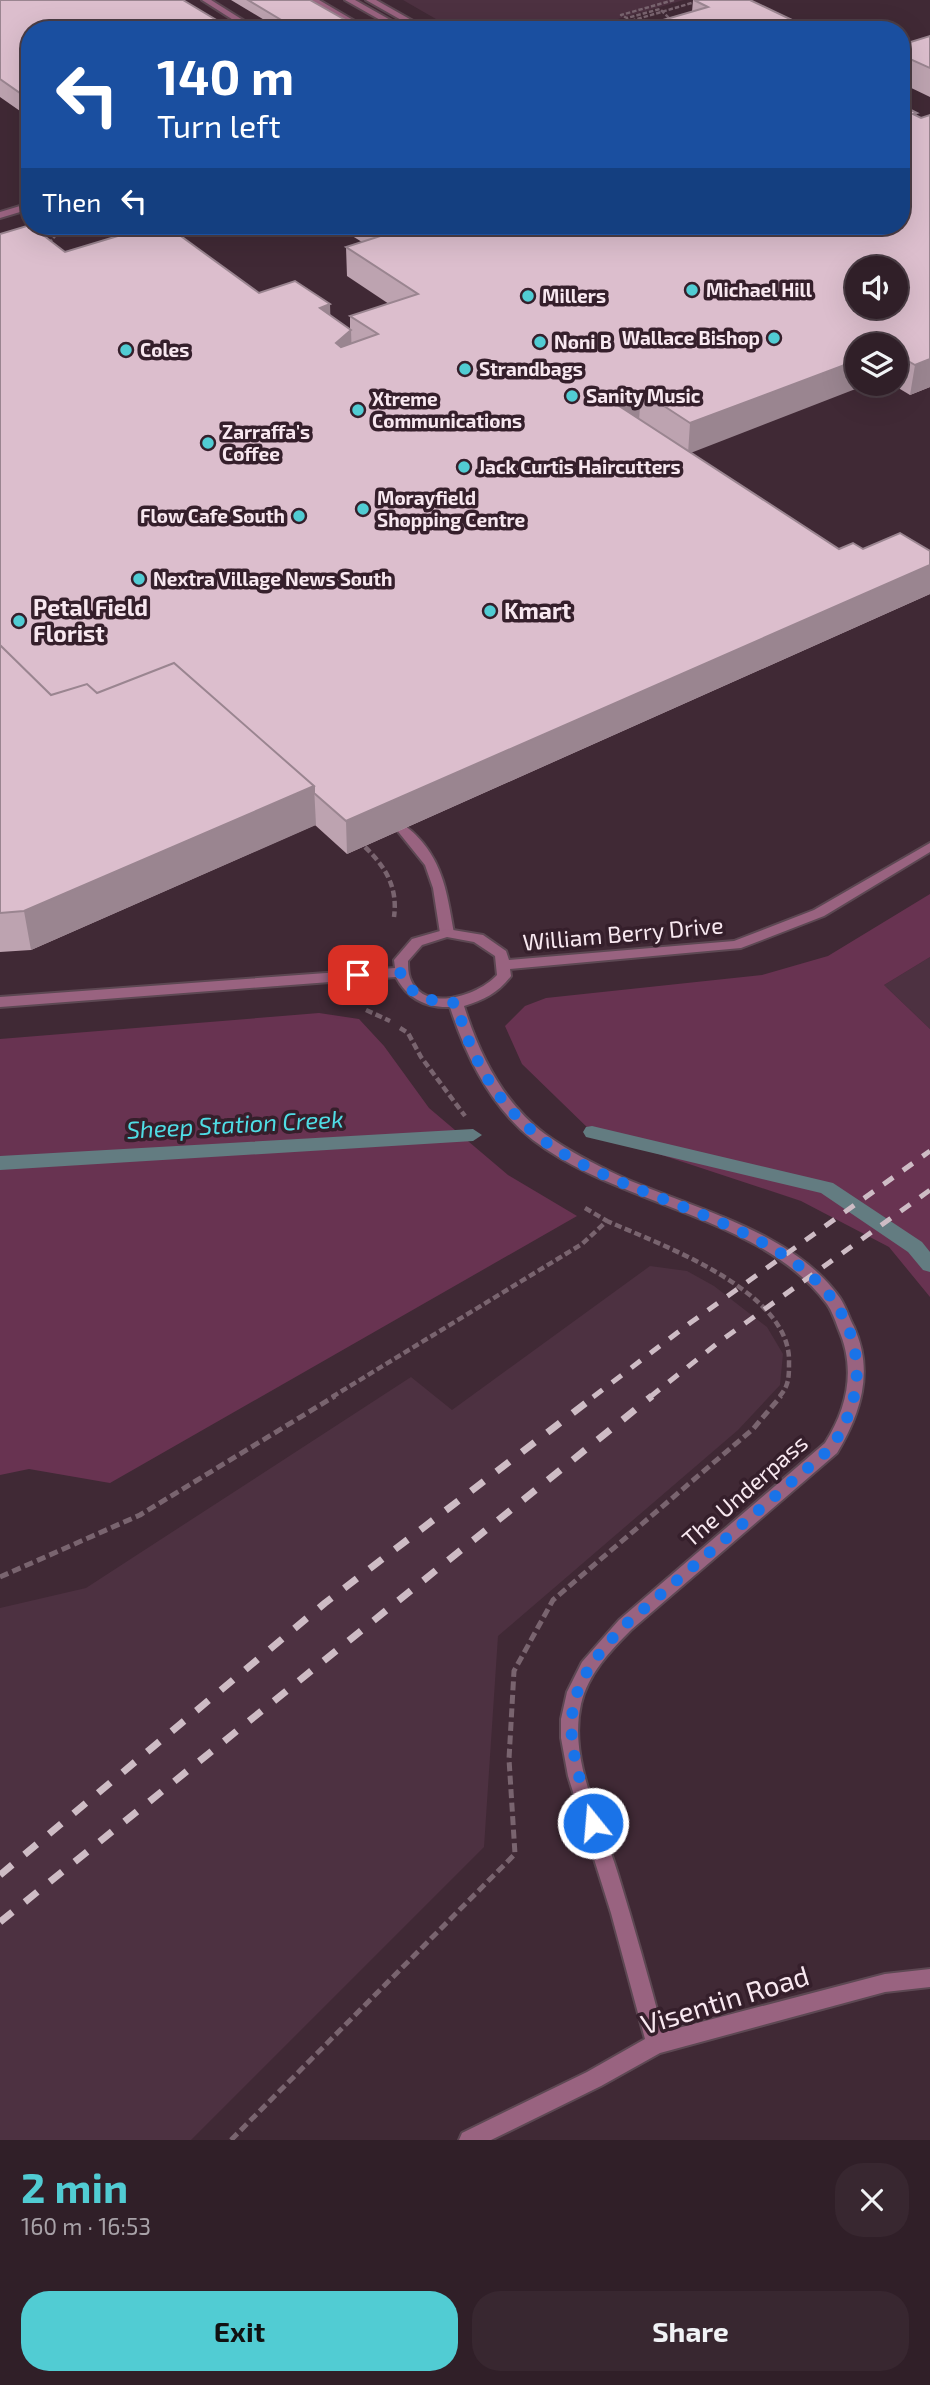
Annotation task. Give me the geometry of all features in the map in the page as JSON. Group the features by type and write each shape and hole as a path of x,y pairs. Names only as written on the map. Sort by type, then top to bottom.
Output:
{"street":[{"path":"206,0 240,21"},
{"path":"313,0 350,21"},
{"path":"349,0 388,21"},
{"path":"370,0 408,21"},
{"path":"0,215 21,209"},
{"path":"402,829 429,856 436,868 447,933"},
{"name":"William Berry Drive","path":"505,965 736,945 819,913 930,847"},
{"path":"447,933 463,934 492,945 501,954 505,965 504,976 498,987 472,1001 456,1003 424,998 403,982 401,960 416,942 447,933"},
{"path":"0,1002 400,972"},
{"name":"The Underpass","path":"456,1003 477,1066 502,1101 539,1137 613,1181 726,1224 785,1256 820,1285 832,1301 844,1318 856,1352 856,1391 851,1411 831,1448 625,1625 598,1652 584,1674 575,1697 570,1718 578,1775 623,1920 656,2044"},
{"name":"Visentin Road","path":"469,2140 594,2079 656,2044 885,1983 930,1978"}],"path":[{"path":"673,21 660,9 627,18 621,15 674,0"},
{"path":"689,0 694,2"},
{"path":"630,21 702,0"},
{"path":"42,248 58,235"},
{"path":"365,847 383,866 394,892 396,907 392,925"},
{"path":"0,1577 139,1516 582,1244 607,1220 722,1275 770,1312 788,1340 788,1387 753,1429 553,1600 514,1671 509,1759 515,1854 231,2140"}],"shaded area":[{"path":"403,0 684,0 611,21 439,21"},
{"path":"930,894 930,957 884,985 930,1029 930,1297 889,1247 801,1201 592,1132 522,1064 505,1026 525,1006 546,998 762,975 828,956"},
{"path":"930,957 930,1029 884,985"},
{"path":"319,1013 359,1019 384,1046 429,1108 508,1175 577,1216 110,1483 29,1469 0,1475 0,1039"},
{"path":"650,1266 687,1271 714,1286 767,1327 783,1354 780,1385 738,1430 498,1636 484,1847 191,2140 0,2140 0,1608 86,1588 411,1377 452,1410"}],"building":[{"path":"0,0 183,0 218,21 21,21 21,94 0,79"},
{"path":"248,0 310,0 347,21 283,21"},
{"path":"694,0 750,0 794,21 660,21 708,7"},
{"path":"930,36 930,68 910,59 910,42"},
{"name":"Morayfield Shopping Centre","path":"910,110 921,118 930,115 930,359 915,365 908,361 908,333 845,333 845,365 690,423 641,391 613,402 839,549 853,543 863,549 900,533 930,551 930,565 346,821 314,793 314,786 174,663 97,693 87,684 51,695 0,645 0,234 21,228 21,235 43,235 65,252 121,235 179,235 259,293 295,281 330,304 320,308 351,330 336,343 341,347 378,334 350,316 418,294 346,247 384,235 910,235"},
{"path":"0,645 51,695 87,684 97,693 174,663 314,786 24,911 0,913"}],"waterway":[{"name":"Sheep Station Creek","path":"592,1132 827,1188 915,1247 930,1265"},
{"name":"Sheep Station Creek","path":"0,1163 473,1135"}],"railway":[{"path":"593,1397 690,1323 930,1151"},
{"path":"650,1397 719,1342 930,1190"},
{"path":"0,1875 325,1603 595,1396"},
{"path":"0,1922 652,1396"}],"place":[{"name":"Michael Hill","path":"692,290"},
{"name":"Millers","path":"528,296"},
{"name":"Wallace Bishop","path":"774,338"},
{"name":"Noni B","path":"540,342"},
{"name":"Coles","path":"126,350"},
{"name":"Strandbags","path":"465,369"},
{"name":"Sanity Music","path":"572,396"},
{"name":"Xtreme Communications","path":"358,410"},
{"name":"Zarraffa's Coffee","path":"208,443"},
{"name":"Jack Curtis Haircutters","path":"464,467"},
{"name":"Morayfield Shopping Centre","path":"363,509"},
{"name":"Flow Cafe South","path":"299,516"},
{"name":"Nextra Village News South","path":"139,579"},
{"name":"Kmart","path":"490,611"},
{"name":"Petal Field Florist","path":"19,621"}],"route":[{"path":"358,975 400,972 403,982 424,998 456,1003 477,1066 502,1101 539,1137 594,1172 636,1191 726,1224 785,1256 820,1285 844,1318 851,1333 856,1352 856,1391 843,1430 831,1448 816,1464 625,1625 598,1652 584,1674 570,1718 578,1775 593,1823"}]}
